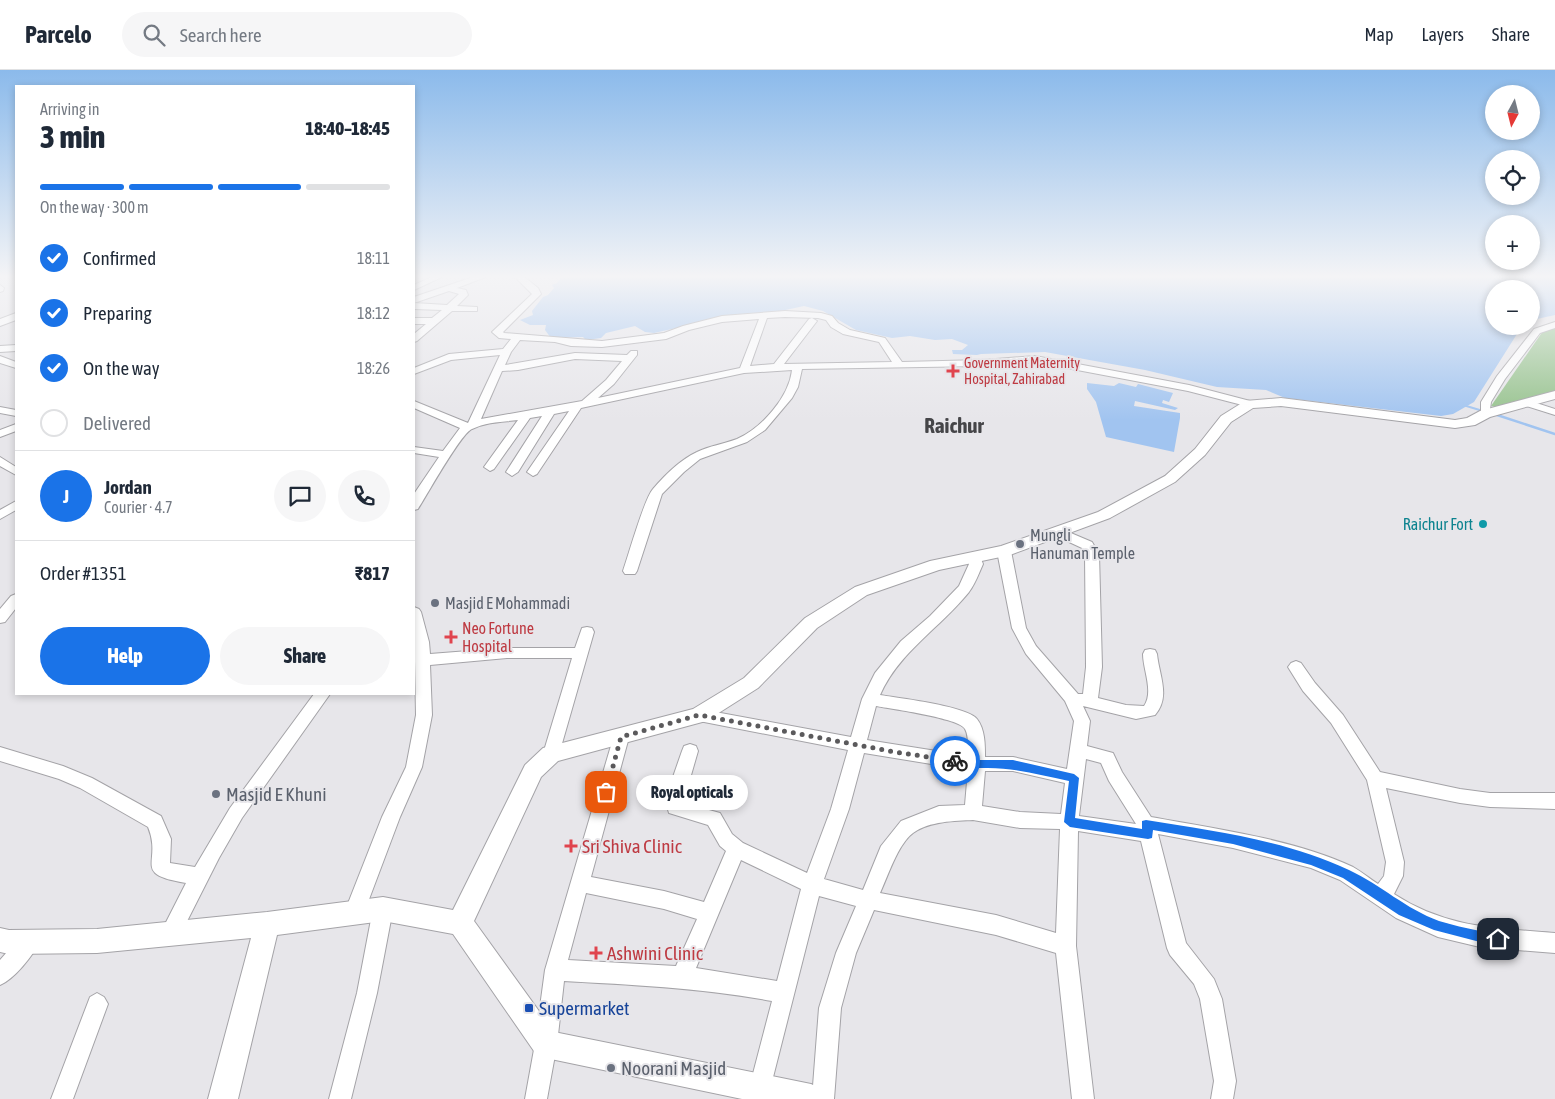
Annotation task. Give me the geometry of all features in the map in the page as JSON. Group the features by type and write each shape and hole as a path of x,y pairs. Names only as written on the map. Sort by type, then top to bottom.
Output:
{"main road":[{"path":"460,923 533,771 551,754 699,715 751,684 811,623 860,591 936,565 1004,550 1086,524 1170,480 1200,452 1226,419 1250,404 1281,402 1455,424 1470,422 1484,415 1555,396"},
{"path":"9,943 97,941 267,924 355,911 383,909 460,923 546,1044 811,1099"},
{"path":"224,1099 267,924"}],"street":[{"path":"415,338 431,324"},
{"path":"506,324 497,333 502,336 602,344 666,336 702,324"},
{"path":"744,370 761,324"},
{"path":"777,367 810,324"},
{"path":"832,324 841,330 882,340 899,366"},
{"path":"1484,415 1486,402 1501,378 1537,331 1555,325"},
{"path":"415,504 422,490 469,425 506,352 518,336"},
{"path":"533,472 581,404 610,382 630,358 638,343"},
{"path":"0,348 15,348"},
{"path":"415,371 449,357 506,352"},
{"path":"499,368 575,356 630,358"},
{"path":"415,404 469,425 550,412 744,370 797,366 982,364 1035,358 1189,388 1250,404"},
{"path":"630,571 656,493 665,483 697,457 743,439 773,415 794,386 798,375 797,366"},
{"path":"1527,403 1555,412"},
{"path":"0,410 15,413"},
{"path":"512,472 550,412"},
{"path":"490,467 526,416"},
{"path":"0,434 15,427"},
{"path":"415,450 446,455"},
{"path":"0,515 15,506"},
{"path":"1059,532 1087,545 1092,554 1094,666 1090,701"},
{"path":"1004,550 1019,628 1024,640 1072,698 1082,721 1070,822 1066,946 1083,1099"},
{"path":"760,1089 812,885 840,809 870,699 880,677 906,645 935,620 965,588 976,564 974,557"},
{"path":"0,618 15,600"},
{"path":"355,911 391,817 414,767 424,715 422,660 415,620"},
{"path":"551,754 587,632"},
{"path":"422,660 507,653 581,652"},
{"path":"1072,698 1136,713 1150,710 1154,706 1156,686 1150,666 1150,654"},
{"path":"1296,668 1309,687 1337,719 1375,778 1396,873 1392,882 1381,896"},
{"path":"170,934 236,813 321,695"},
{"path":"870,699 967,718 975,730 974,812"},
{"path":"699,715 858,745 976,764 1013,764 1074,778"},
{"path":"536,1099 546,1044 555,970 621,737"},
{"path":"1079,750 1108,758 1115,776 1147,829 1177,948 1202,977 1211,999 1225,1081 1222,1099"},
{"path":"690,751 674,800 675,808 714,819 726,840 736,849 812,885 867,900 930,911 996,926 1066,946"},
{"path":"0,754 63,772 155,822 162,839 160,867 166,871 200,876"},
{"path":"1375,778 1460,796 1490,800 1555,801"},
{"path":"822,1099 830,1008 846,954 867,900 888,852 907,828 939,814 974,812 1020,820 1070,822 1147,829 1233,840 1312,860 1347,874 1403,911 1438,926 1480,937 1555,943"},
{"path":"682,977 736,849"},
{"path":"579,883 664,900 710,913"},
{"path":"340,1099 367,992 383,909"},
{"path":"0,975 9,943"},
{"path":"555,970 682,977 726,982 783,993"},
{"path":"62,1099 97,1004"}],"green space":[{"path":"1555,328 1555,392 1500,408 1491,406 1543,331"}],"water":[{"path":"528,324 696,324 654,333 645,332 635,326 606,333 601,338 586,340 583,337 551,338 545,330 546,325"},
{"path":"846,324 1485,324 1485,335 1516,335 1474,402 1453,414 1441,416 1285,398 1266,390 1217,387 1145,370 1045,352 977,355 953,354 952,350 962,350 968,345 952,339 935,340 910,336 892,338 856,330"},
{"path":"1087,383 1114,386 1119,383 1136,387 1138,384 1173,393 1169,402 1163,400 1162,403 1178,408 1175,410 1135,401 1134,406 1180,413 1174,452 1106,437 1096,402 1087,389"}],"waterway":[{"path":"1463,405 1483,411"},
{"path":"1494,414 1555,434"}],"way so far":[{"path":"606,792 621,737 699,715 895,752 955,761"}],"place":[{"name":"Government Maternity Hospital, Zahirabad","path":"953,371"},
{"name":"Raichur Fort","path":"1483,524"},
{"name":"Mungli Hanuman Temple","path":"1020,544"},
{"name":"Masjid E Mohammadi","path":"435,603"},
{"name":"Neo Fortune Hospital","path":"451,637"},
{"name":"Royal opticals","path":"606,792"},
{"name":"Masjid E Khuni","path":"216,794"},
{"name":"Sri Shiva Clinic","path":"571,846"},
{"name":"Ashwini Clinic","path":"596,953"},
{"name":"Supermarket","path":"529,1008"},
{"name":"Noorani Masjid","path":"611,1068"}],"district":[{"name":"Raichur","path":"954,425"}],"route":[{"path":"955,761 976,764 1013,764 1074,778 1070,822 1148,834 1146,824 1233,840 1312,860 1347,874 1403,911 1438,926 1480,937 1498,939"}]}
